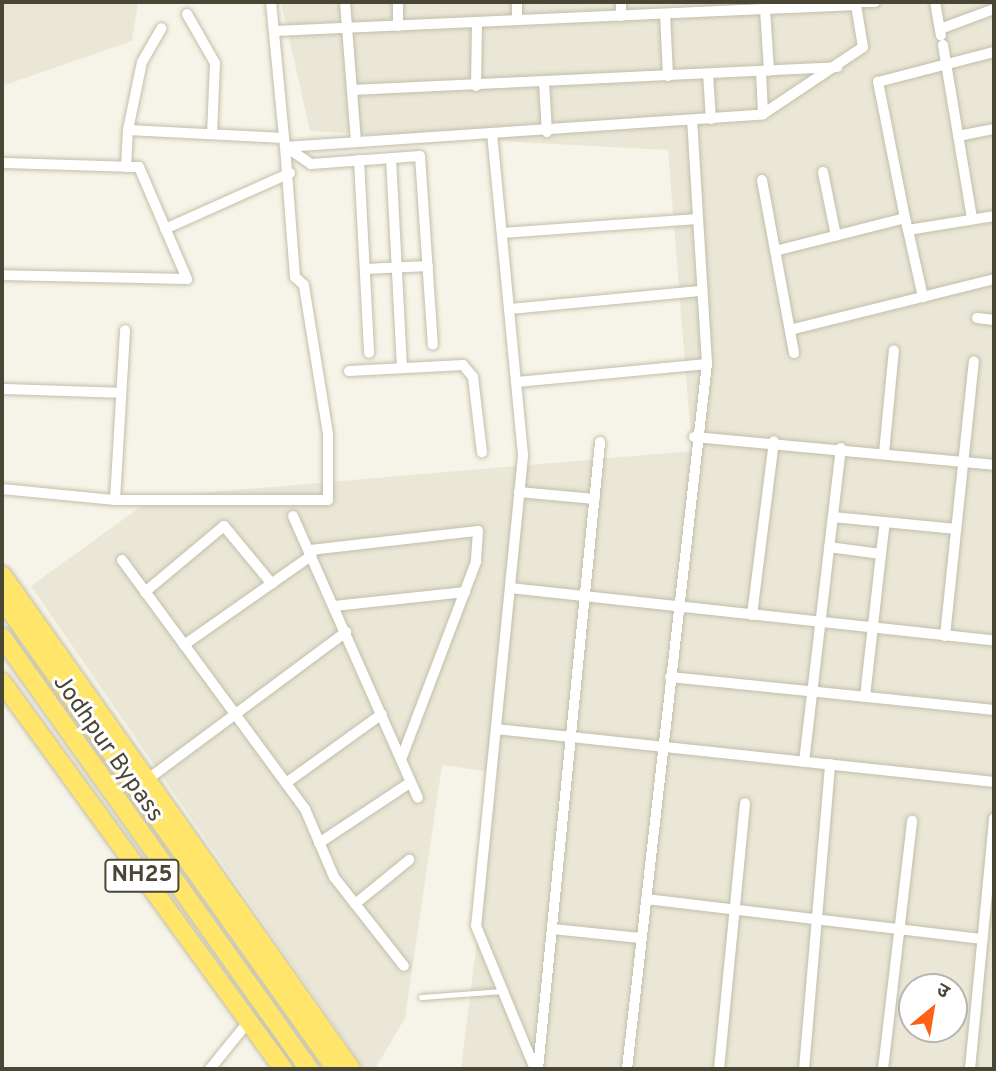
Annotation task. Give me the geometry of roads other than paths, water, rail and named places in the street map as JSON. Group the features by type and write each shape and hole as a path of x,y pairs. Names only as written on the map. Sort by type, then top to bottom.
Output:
{"highway":[{"name":"NH25","path":"2,575 144,782 351,1069"},
{"name":"Jodhpur Bypass","path":"2,599 336,1069"},
{"name":"Jodhpur Bypass","path":"2,637 309,1069"},
{"name":"NH25","path":"2,682 283,1069"}],"street":[{"path":"2,489 115,500 328,500 328,434 304,285 295,277 290,173 271,2"},
{"path":"345,2 356,142"},
{"path":"398,2 398,26"},
{"path":"517,2 517,20"},
{"path":"621,2 621,16"},
{"path":"275,32 665,14 738,6 765,9 875,2"},
{"path":"935,2 972,219"},
{"path":"128,130 212,134 285,142 356,142 547,132 763,114 839,67 863,47 856,3"},
{"path":"763,114 765,9"},
{"path":"941,36 994,9"},
{"path":"187,14 215,63 212,134"},
{"path":"665,14 668,76"},
{"path":"476,86 477,22"},
{"path":"126,167 128,130 142,62 162,28"},
{"path":"923,297 878,82 994,52"},
{"path":"352,90 839,67"},
{"path":"708,74 711,119"},
{"path":"544,82 547,132"},
{"path":"627,1069 694,437 707,364 692,121"},
{"path":"958,136 994,129"},
{"path":"492,133 517,382 519,492 476,926 537,1069"},
{"path":"285,142 311,164 420,156 433,345"},
{"path":"391,158 402,367"},
{"path":"359,160 369,353"},
{"path":"2,163 139,167 187,279 2,275"},
{"path":"823,172 836,236"},
{"path":"165,229 290,173"},
{"path":"762,180 794,353"},
{"path":"908,230 994,216"},
{"path":"775,251 905,218"},
{"path":"502,233 698,219"},
{"path":"365,269 428,265"},
{"path":"790,330 994,279"},
{"path":"510,309 702,291"},
{"path":"977,318 994,320"},
{"path":"115,500 125,330"},
{"path":"884,453 894,350"},
{"path":"945,636 974,362"},
{"path":"517,382 707,364"},
{"path":"349,371 402,367 468,368 482,452"},
{"path":"2,389 121,393"},
{"path":"694,437 774,441 994,465"},
{"path":"752,615 774,441"},
{"path":"537,1069 600,442"},
{"path":"804,762 841,449"},
{"path":"519,492 595,499"},
{"path":"293,516 418,798"},
{"path":"833,517 956,529"},
{"path":"865,697 885,522"},
{"path":"145,592 224,526 272,584"},
{"path":"184,645 272,584 311,552 478,531 465,592 401,759"},
{"path":"830,547 881,554"},
{"path":"122,560 286,783 355,904 404,967"},
{"path":"510,588 994,641"},
{"path":"334,606 465,592"},
{"path":"144,782 346,632"},
{"path":"670,677 994,710"},
{"path":"286,783 382,714"},
{"path":"496,729 994,782"},
{"path":"804,1069 830,764"},
{"path":"319,843 411,782"},
{"path":"719,1069 745,803"},
{"path":"970,1069 994,818"},
{"path":"883,1069 912,821"},
{"path":"355,904 409,860"},
{"path":"646,899 983,939"},
{"path":"552,929 641,938"},
{"path":"981,959 994,960"},
{"path":"210,1069 249,1021"}],"lane":[{"path":"421,997 503,991"}]}
